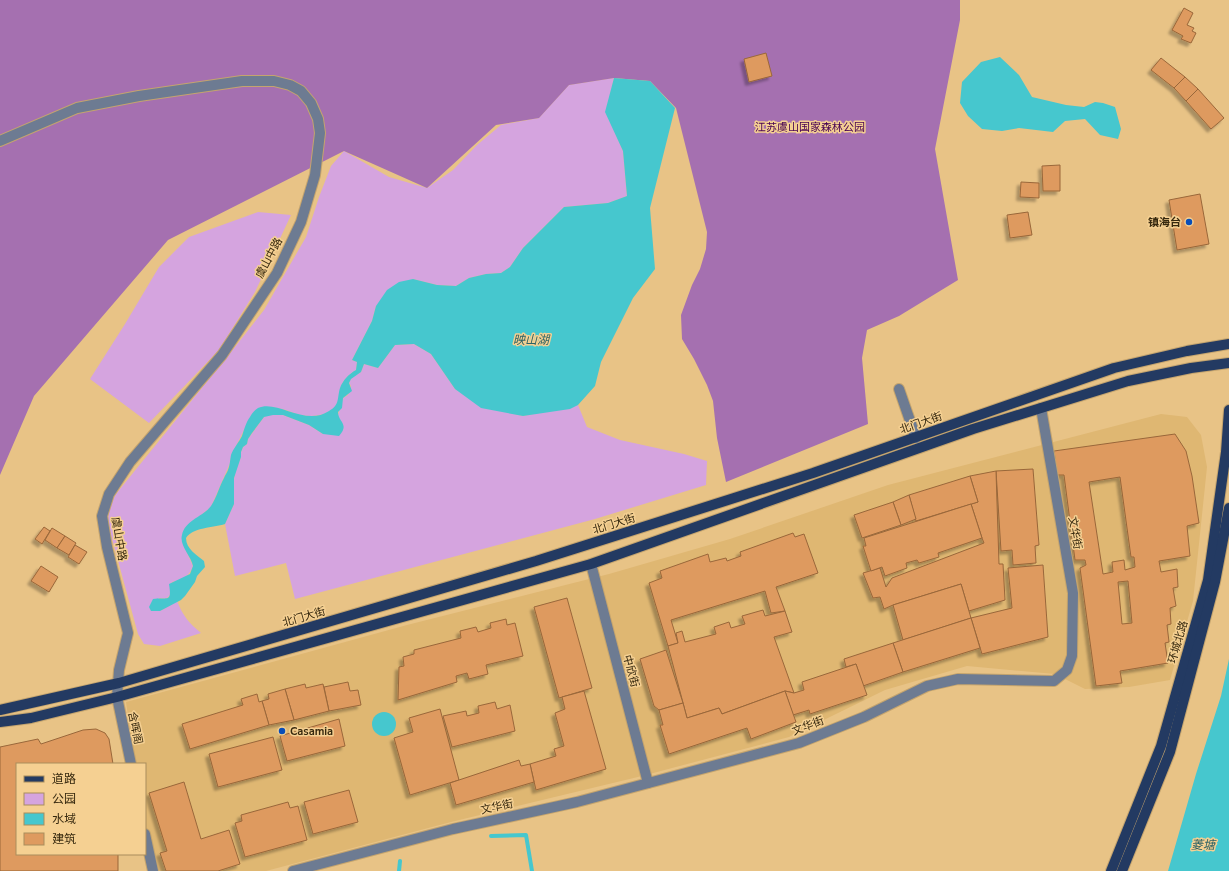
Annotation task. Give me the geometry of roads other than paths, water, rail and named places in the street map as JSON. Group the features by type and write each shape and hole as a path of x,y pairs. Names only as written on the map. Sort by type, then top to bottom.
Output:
{"main road":[{"name":"北门大街","path":"0,710 119,684 536,561 731,500 916,438 1114,368 1187,351 1229,344"},
{"name":"北门大街","path":"0,722 31,718 117,697 591,564 973,429 1128,381 1191,368 1229,363"},
{"name":"环城北路","path":"1112,871 1161,746 1208,580 1226,452 1229,410"},
{"name":"环城北路","path":"1122,871 1170,752 1215,582 1229,508"}],"street":[{"name":"虞山中路","path":"0,141 77,108 139,96 242,81 274,82 290,85 301,91 311,103 318,119 320,133 315,175 301,222 277,273 222,355 130,462 109,494 102,516 106,547 128,633 119,670 117,697"},
{"path":"899,389 916,438"},
{"name":"文华街","path":"293,871 453,829 577,802 799,743 864,717 927,686 958,679 1054,681 1068,670 1072,656 1073,593 1041,408"},
{"name":"中欣街","path":"591,564 648,783"},
{"name":"含晖阁","path":"117,697 130,763"},
{"path":"146,839 153,871"}],"water":[{"path":"1000,57 1019,75 1032,97 1066,105 1084,107 1095,102 1115,107 1121,129 1118,139 1100,135 1085,119 1065,121 1053,132 1019,128 1002,131 982,129 968,116 960,103 962,82 981,62"},
{"name":"映山湖","path":"614,78 650,81 675,108 650,208 655,269 633,298 601,362 595,386 578,405 570,409 523,416 481,408 455,389 431,354 414,344 395,345 378,368 364,364 361,372 351,379 349,383 352,391 343,398 342,408 338,412 344,426 339,436 323,434 309,425 283,415 264,417 248,439 247,444 243,447 241,452 241,457 234,478 234,504 225,524 198,530 189,534 186,538 186,542 190,549 204,561 205,567 181,600 160,611 151,611 149,607 153,599 168,598 170,594 169,584 190,574 193,566 182,543 182,535 190,522 208,510 213,503 228,470 231,455 252,414 258,408 266,406 310,416 320,415 333,409 337,404 340,388 343,382 356,370 357,362 352,360 372,321 376,306 387,290 399,282 413,279 437,285 456,286 469,278 486,274 501,273 510,267 523,248 564,207 608,203 627,196 623,151 605,112"},
{"name":"菱塘","path":"1229,659 1229,871 1168,871 1196,774 1221,696"},
{"path":"384,712 389,713 395,719 395,729 389,735 384,736 379,735 373,729 372,724 373,719 379,713"}],"waterway":[{"path":"491,836 526,835 532,871"},
{"path":"399,871 400,861"}],"place":[{"name":"镇海台","path":"1189,222"},
{"name":"Casamia","path":"282,731"}],"park label":[{"name":"江苏虞山国家森林公园","path":"810,127"}]}
